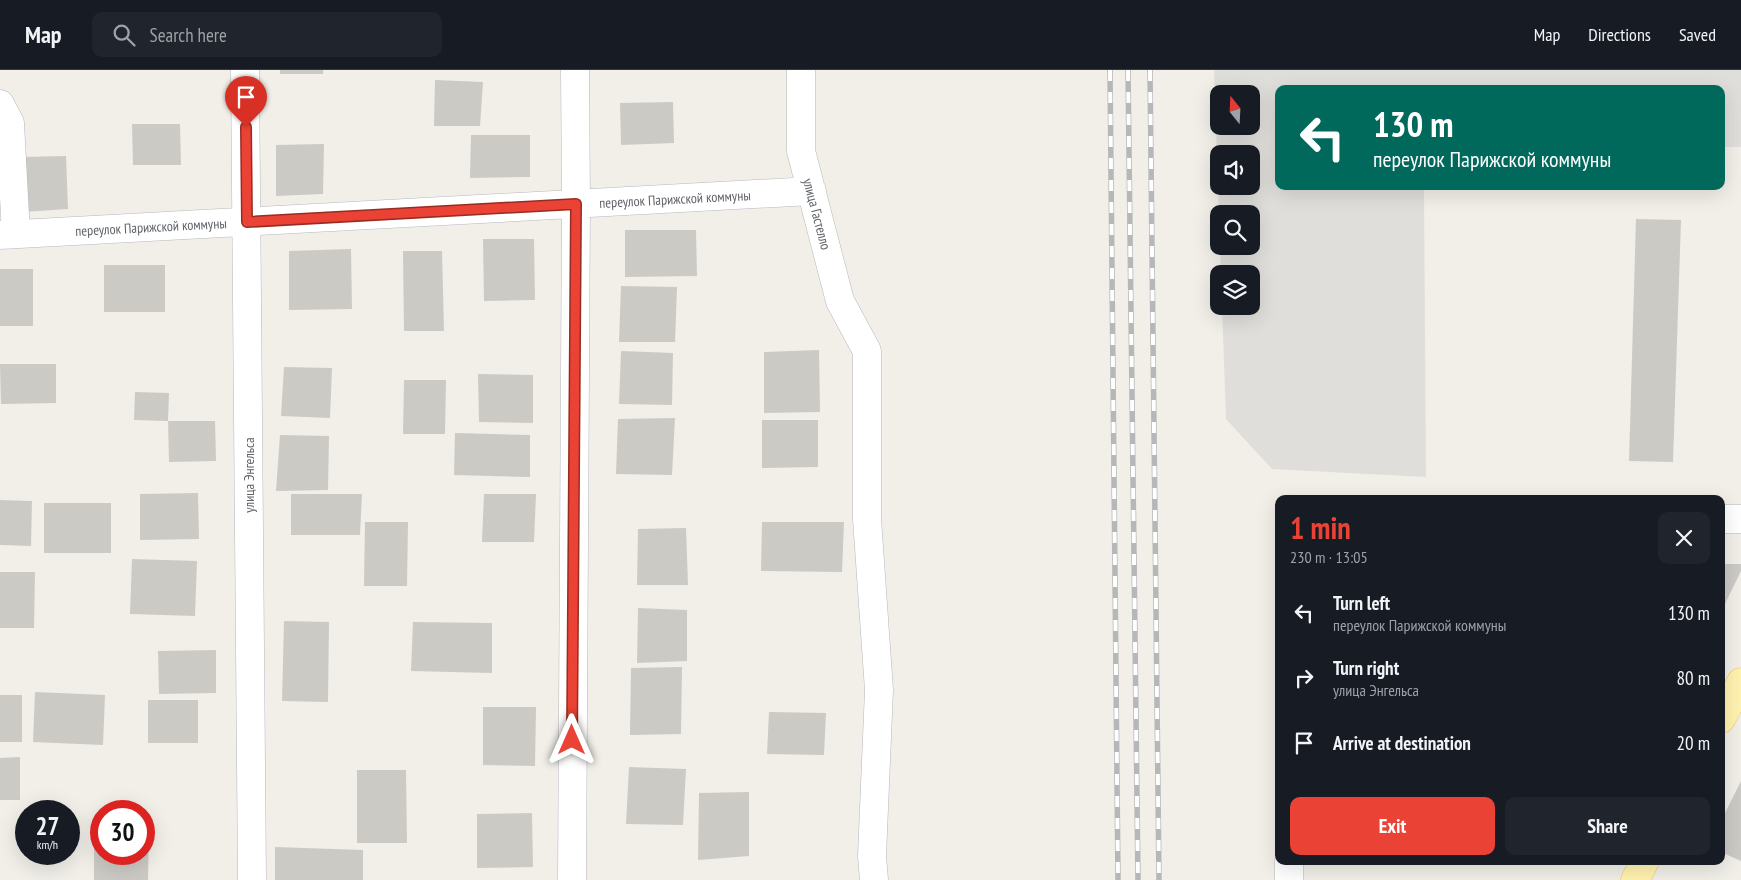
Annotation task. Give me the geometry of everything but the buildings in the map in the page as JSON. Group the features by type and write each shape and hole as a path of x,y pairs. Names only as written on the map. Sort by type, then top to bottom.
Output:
{"main road":[{"path":"1725,712 1741,682"},
{"path":"1635,880 1643,865"}],"street":[{"name":"улица Энгельса","path":"245,70 252,880"},
{"path":"572,880 575,70"},
{"name":"улица Гастелло","path":"801,70 801,151 840,301 868,350 867,519 879,690 872,856 874,880"},
{"path":"0,104 10,124 8,235"},
{"name":"переулок Парижской коммуны","path":"8,235 812,191"},
{"path":"1725,519 1741,519"},
{"path":"1289,865 1289,880"}],"shaded area":[{"path":"1214,70 1741,70 1741,147 1725,147 1725,85 1275,85 1275,190 1424,190 1426,477 1272,469 1226,419 1222,315 1260,315 1260,265 1221,265 1220,255 1260,255 1260,205 1219,205 1218,195 1260,195 1260,145 1217,145 1216,135 1260,135 1260,85 1215,85"}],"railway":[{"path":"1110,70 1118,880"},
{"path":"1128,70 1138,880"},
{"path":"1150,70 1159,880"}],"route":[{"path":"246,127 247,222 576,204 572,740"}]}
